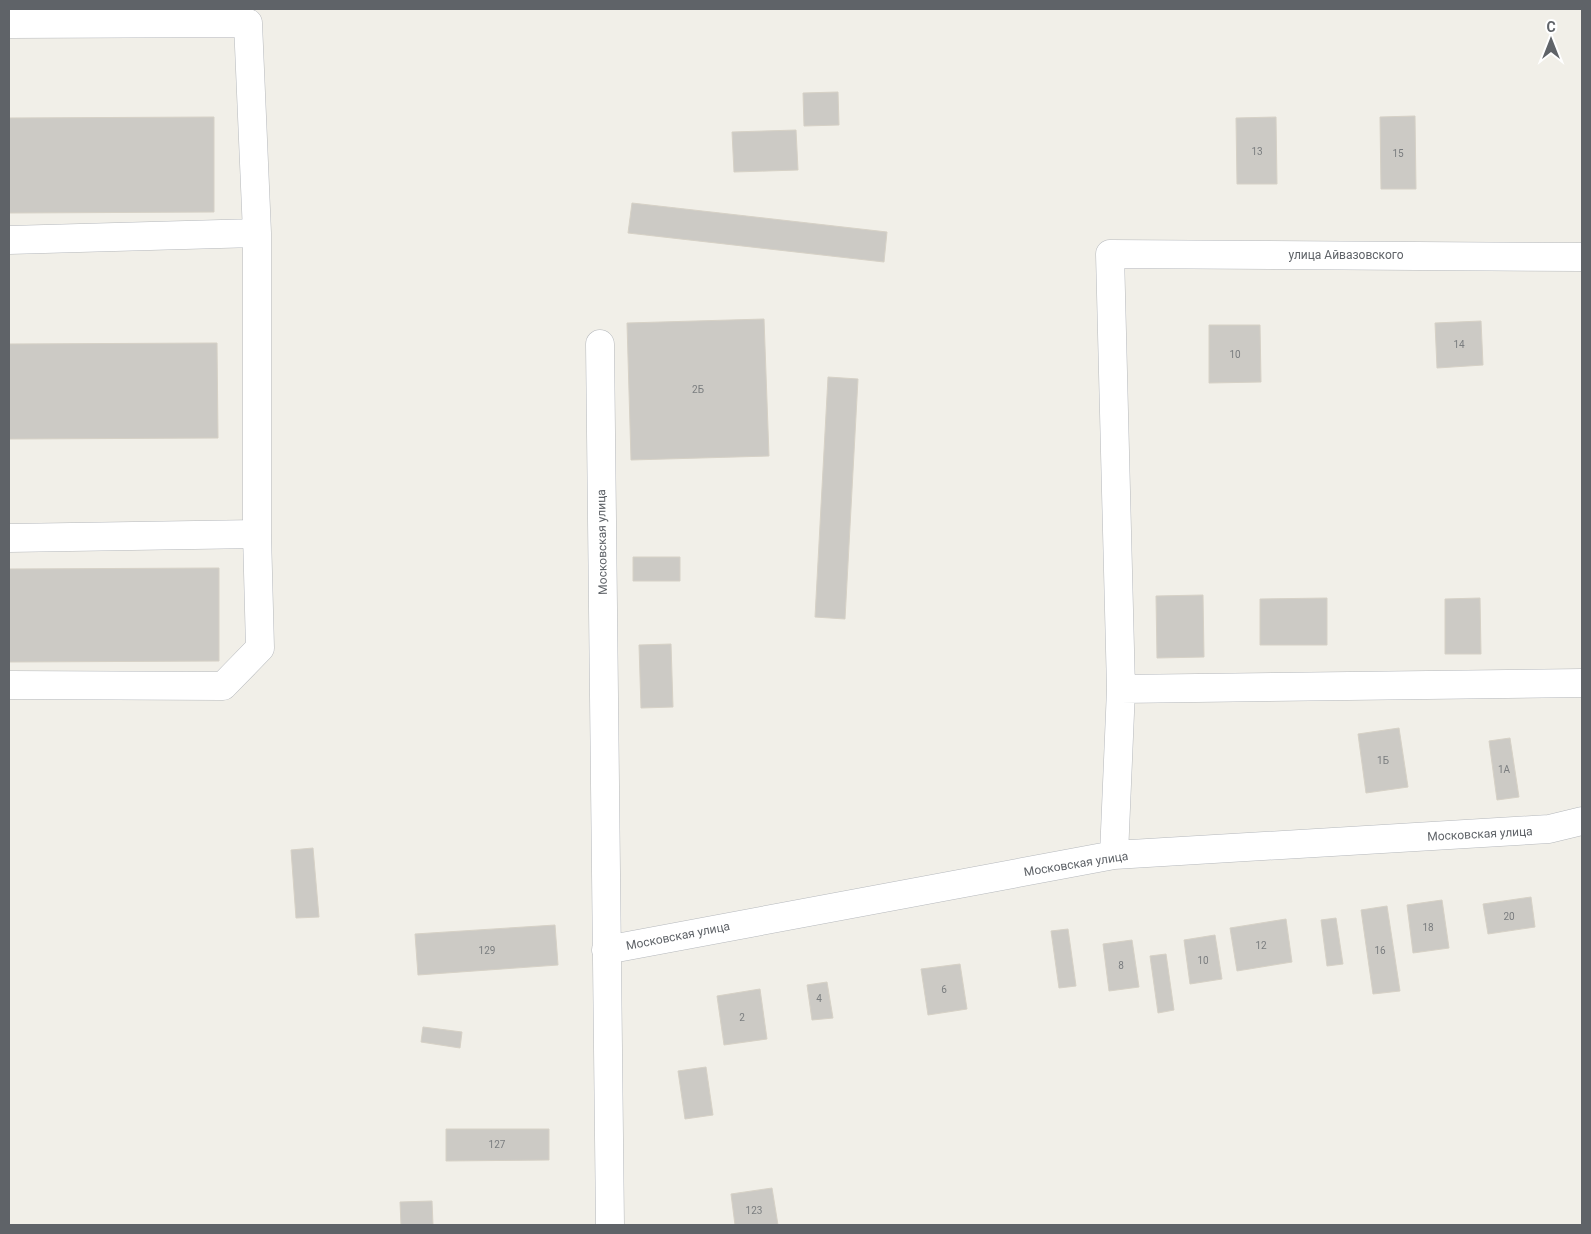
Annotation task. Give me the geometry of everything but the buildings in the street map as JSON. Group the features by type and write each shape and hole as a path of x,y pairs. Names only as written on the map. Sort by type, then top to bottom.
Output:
{"street":[{"path":"9,24 248,23 257,233 257,534 260,648 223,686 9,685"},
{"path":"9,240 257,233"},
{"name":"улица Айвазовского","path":"1121,689 1110,254 1582,257"},
{"name":"Московская улица","path":"600,344 610,1225"},
{"path":"9,538 257,534"},
{"path":"1114,856 1121,689 1582,683"},
{"name":"Московская улица","path":"606,950 1114,856 1548,829 1582,821"}]}
